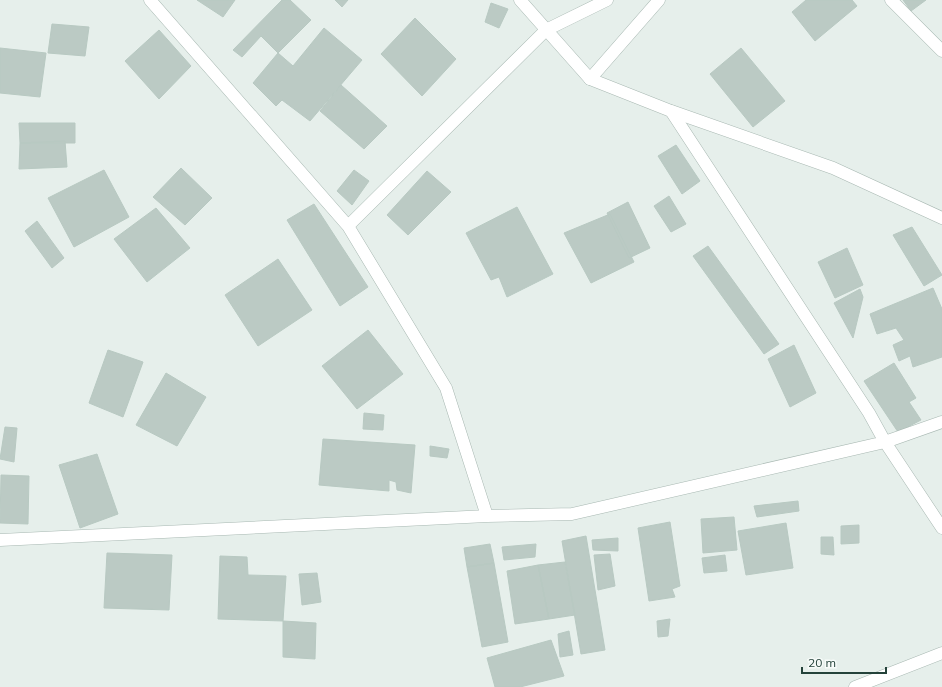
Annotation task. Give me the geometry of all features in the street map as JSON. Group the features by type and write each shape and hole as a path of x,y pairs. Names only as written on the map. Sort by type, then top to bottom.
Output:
{"street":[{"path":"150,0 348,226 446,388 487,516"},
{"path":"520,0 590,79 671,111 833,168 942,218"},
{"path":"348,226 546,30 607,0"},
{"path":"590,79 659,0"},
{"path":"891,0 942,51"},
{"path":"671,111 869,413 885,442 942,528"},
{"path":"0,540 487,516 572,514 885,442 942,422"},
{"path":"855,687 942,653"}],"building":[{"path":"197,0 235,0 223,17"},
{"path":"282,0 290,0 311,20 278,53 261,36 242,57 233,50"},
{"path":"335,0 348,0 342,7"},
{"path":"806,0 852,0 857,6 815,41 792,12"},
{"path":"903,0 926,0 911,11"},
{"path":"491,3 508,9 499,28 485,22"},
{"path":"415,18 456,59 422,96 381,54"},
{"path":"52,24 89,27 85,56 48,53"},
{"path":"324,28 362,60 310,121 282,100 276,106 253,83 278,53 293,66"},
{"path":"159,30 191,66 159,99 125,61"},
{"path":"0,48 46,53 40,97 0,93"},
{"path":"741,48 785,101 753,127 710,74"},
{"path":"341,85 387,126 364,149 320,111"},
{"path":"19,123 75,123 75,143 20,143"},
{"path":"65,141 67,167 19,169 20,143"},
{"path":"676,145 700,181 682,194 658,156"},
{"path":"181,168 212,198 185,225 153,197"},
{"path":"104,170 129,217 74,247 48,198"},
{"path":"354,170 369,181 352,205 337,191"},
{"path":"427,171 451,192 408,235 387,215"},
{"path":"669,196 686,224 671,232 654,206"},
{"path":"628,202 650,248 629,258 607,213"},
{"path":"314,204 368,287 340,306 287,220"},
{"path":"517,207 553,274 507,297 499,277 491,280 466,233"},
{"path":"156,208 190,248 147,282 114,239"},
{"path":"610,214 634,262 591,283 564,233"},
{"path":"37,221 64,258 52,268 25,231"},
{"path":"912,227 942,275 924,286 893,235"},
{"path":"708,246 779,344 764,354 693,256"},
{"path":"847,248 863,285 835,298 818,262"},
{"path":"278,259 312,310 258,346 225,295"},
{"path":"933,288 942,309 942,357 913,367 910,356 899,361 893,345 904,340 896,328 877,334 870,314"},
{"path":"860,289 863,297 853,338 834,303"},
{"path":"368,330 403,374 357,409 322,366"},
{"path":"794,345 816,393 790,407 768,359"},
{"path":"108,350 143,362 123,417 89,403"},
{"path":"894,363 916,398 909,402 921,420 898,432 864,381"},
{"path":"166,373 206,397 177,446 136,425"},
{"path":"364,413 384,415 383,430 363,429"},
{"path":"5,427 17,428 14,462 0,459"},
{"path":"323,439 415,445 411,493 397,490 396,482 389,480 389,491 319,485"},
{"path":"430,446 449,449 447,458 430,456"},
{"path":"97,454 118,514 80,528 59,465"},
{"path":"1,475 29,476 28,524 0,523"},
{"path":"798,501 799,511 757,517 754,506"},
{"path":"734,517 737,550 703,553 701,519"},
{"path":"670,522 680,586 672,589 675,597 649,601 638,528"},
{"path":"786,523 793,568 746,575 738,531"},
{"path":"859,525 859,543 841,544 841,526"},
{"path":"586,536 605,650 581,654 562,541"},
{"path":"821,537 833,537 834,555 821,554"},
{"path":"618,538 618,551 593,550 592,540"},
{"path":"490,544 494,563 467,567 464,548"},
{"path":"536,544 535,557 504,560 502,547"},
{"path":"107,553 172,555 169,610 104,608"},
{"path":"610,554 615,586 598,590 594,555"},
{"path":"725,555 727,571 704,573 702,558"},
{"path":"220,556 247,557 248,575 286,576 283,621 218,619"},
{"path":"565,562 575,615 549,619 538,565"},
{"path":"494,563 508,642 482,647 467,567"},
{"path":"538,565 549,619 515,624 507,571"},
{"path":"317,573 321,602 302,605 299,574"},
{"path":"670,619 668,636 658,637 657,621"},
{"path":"283,621 316,623 315,659 283,657"},
{"path":"569,631 573,655 560,657 558,634"},
{"path":"551,640 564,676 520,687 495,687 487,658"}]}
